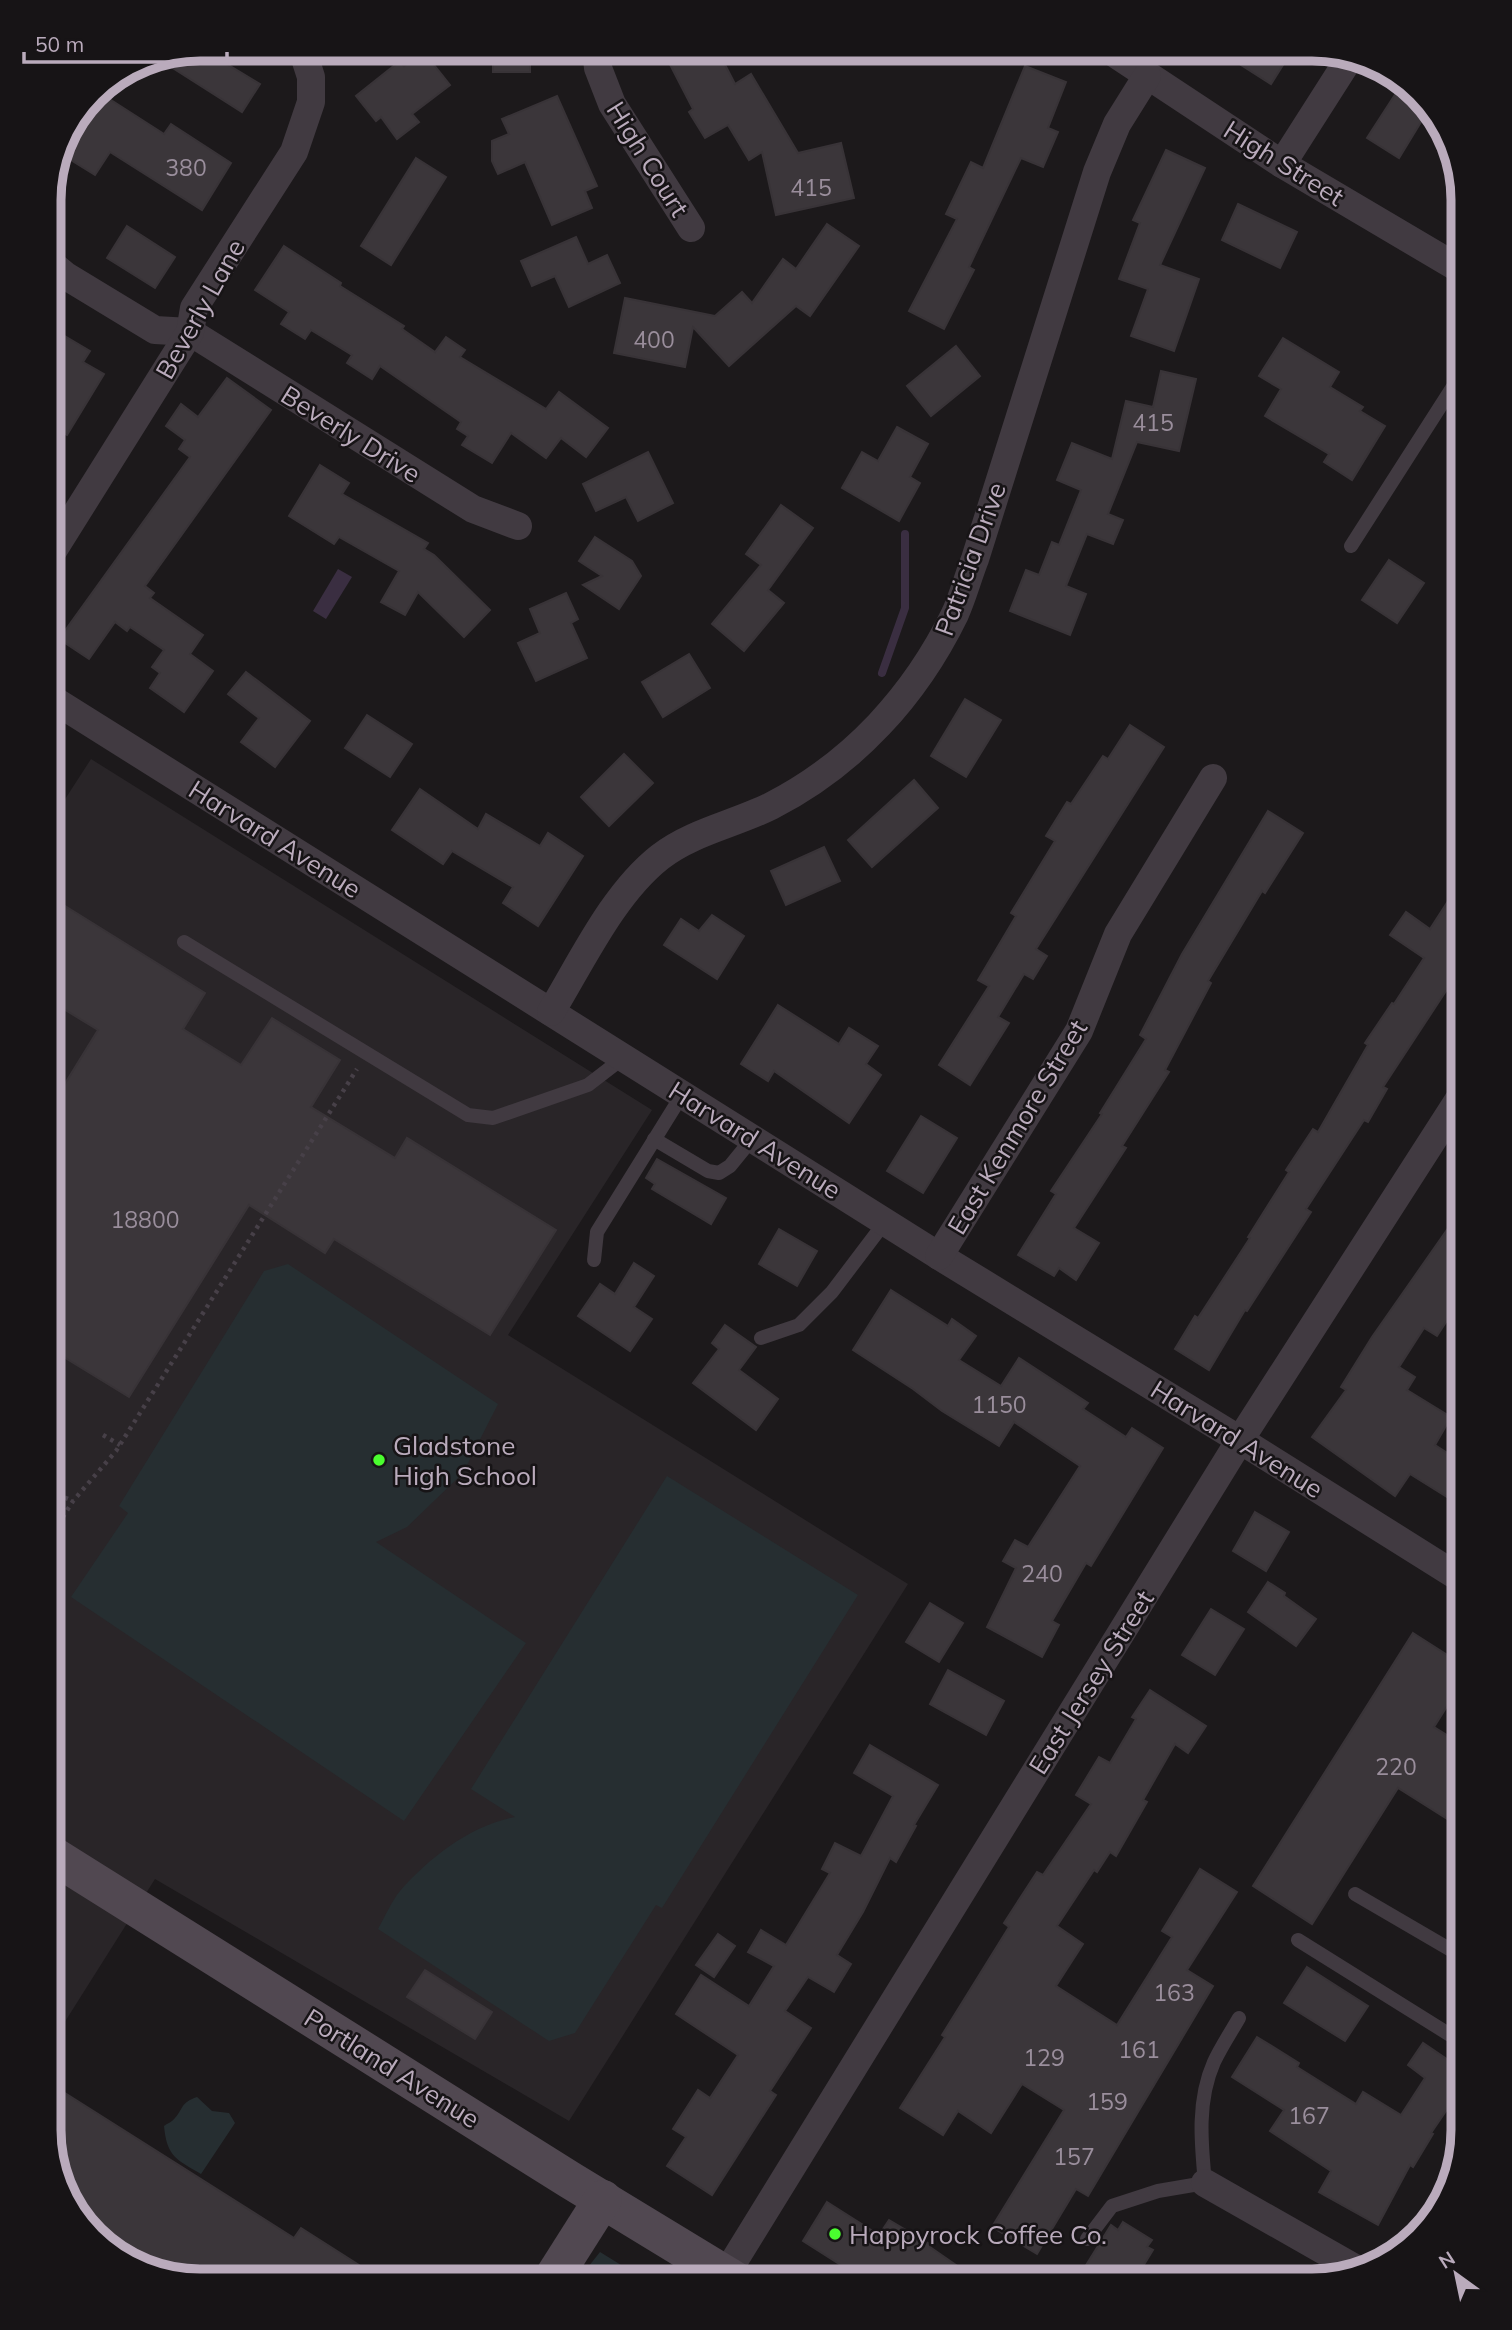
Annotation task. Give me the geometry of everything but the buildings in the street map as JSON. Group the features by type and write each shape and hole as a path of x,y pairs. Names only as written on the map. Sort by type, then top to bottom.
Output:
{"street":[{"name":"Beverly Lane","path":"62,537 190,332 194,308 294,152 310,102 311,77 306,62"},
{"name":"High Court","path":"597,62 612,104 691,228"},
{"name":"High Street","path":"1127,62 1282,164 1451,264"},
{"path":"1282,164 1344,66"},
{"name":"Patricia Drive","path":"551,1012 616,905 645,870 681,843 799,792 860,745 911,689 956,612 1097,172 1117,124 1147,76"},
{"path":"62,273 155,330 190,332"},
{"name":"Beverly Drive","path":"190,332 473,509 518,526"},
{"name":"Harvard Avenue","path":"62,705 939,1256 1451,1572"},
{"name":"East Kenmore Street","path":"939,1256 1079,1031 1118,934 1213,778"},
{"name":"East Jersey Street","path":"737,2268 1240,1440 1451,1112"},
{"name":"Portland Avenue","path":"61,1861 716,2268"},
{"path":"1205,2183 1348,2264"},
{"path":"559,2268 603,2199"}],"lane":[{"path":"1351,546 1451,391"},
{"path":"184,942 468,1115 493,1118 588,1085 623,1058"},
{"path":"594,1260 597,1232 682,1095"},
{"path":"653,1139 708,1171 719,1173 730,1167 752,1139"},
{"path":"761,1338 799,1325 832,1292 885,1222"},
{"path":"1355,1894 1451,1950"},
{"path":"1298,1940 1451,2036"},
{"path":"1087,2239 1112,2206 1158,2192 1205,2183 1201,2135 1205,2089 1214,2062 1239,2018"}],"path":[{"path":"61,1520 73,1501 120,1445 367,1053"},
{"path":"103,1436 120,1445"},
{"path":"61,1496 73,1501"}],"shaded area":[{"path":"338,569 352,577 326,619 313,611"},
{"name":"Gladstone High School","path":"91,759 652,1110 508,1335 908,1584 569,2121 155,1879 61,2028 62,804"},
{"path":"288,1264 498,1404 463,1473 407,1527 376,1542 526,1643 404,1821 71,1597 128,1513 119,1506 264,1271"},
{"path":"667,1476 858,1595 662,1908 656,1905 575,2033 549,2041 378,1929 400,1891 424,1866 467,1835 498,1821 515,1817 471,1789"},
{"path":"197,2097 212,2111 229,2113 235,2123 201,2174 185,2165 170,2151 164,2126 174,2119 185,2104"},
{"path":"600,2252 627,2268 587,2268"}],"waterway":[{"path":"882,673 905,608 905,534"}],"place":[{"name":"Gladstone High School","path":"379,1460"},
{"name":"Happyrock Coffee Co.","path":"835,2234"}]}
